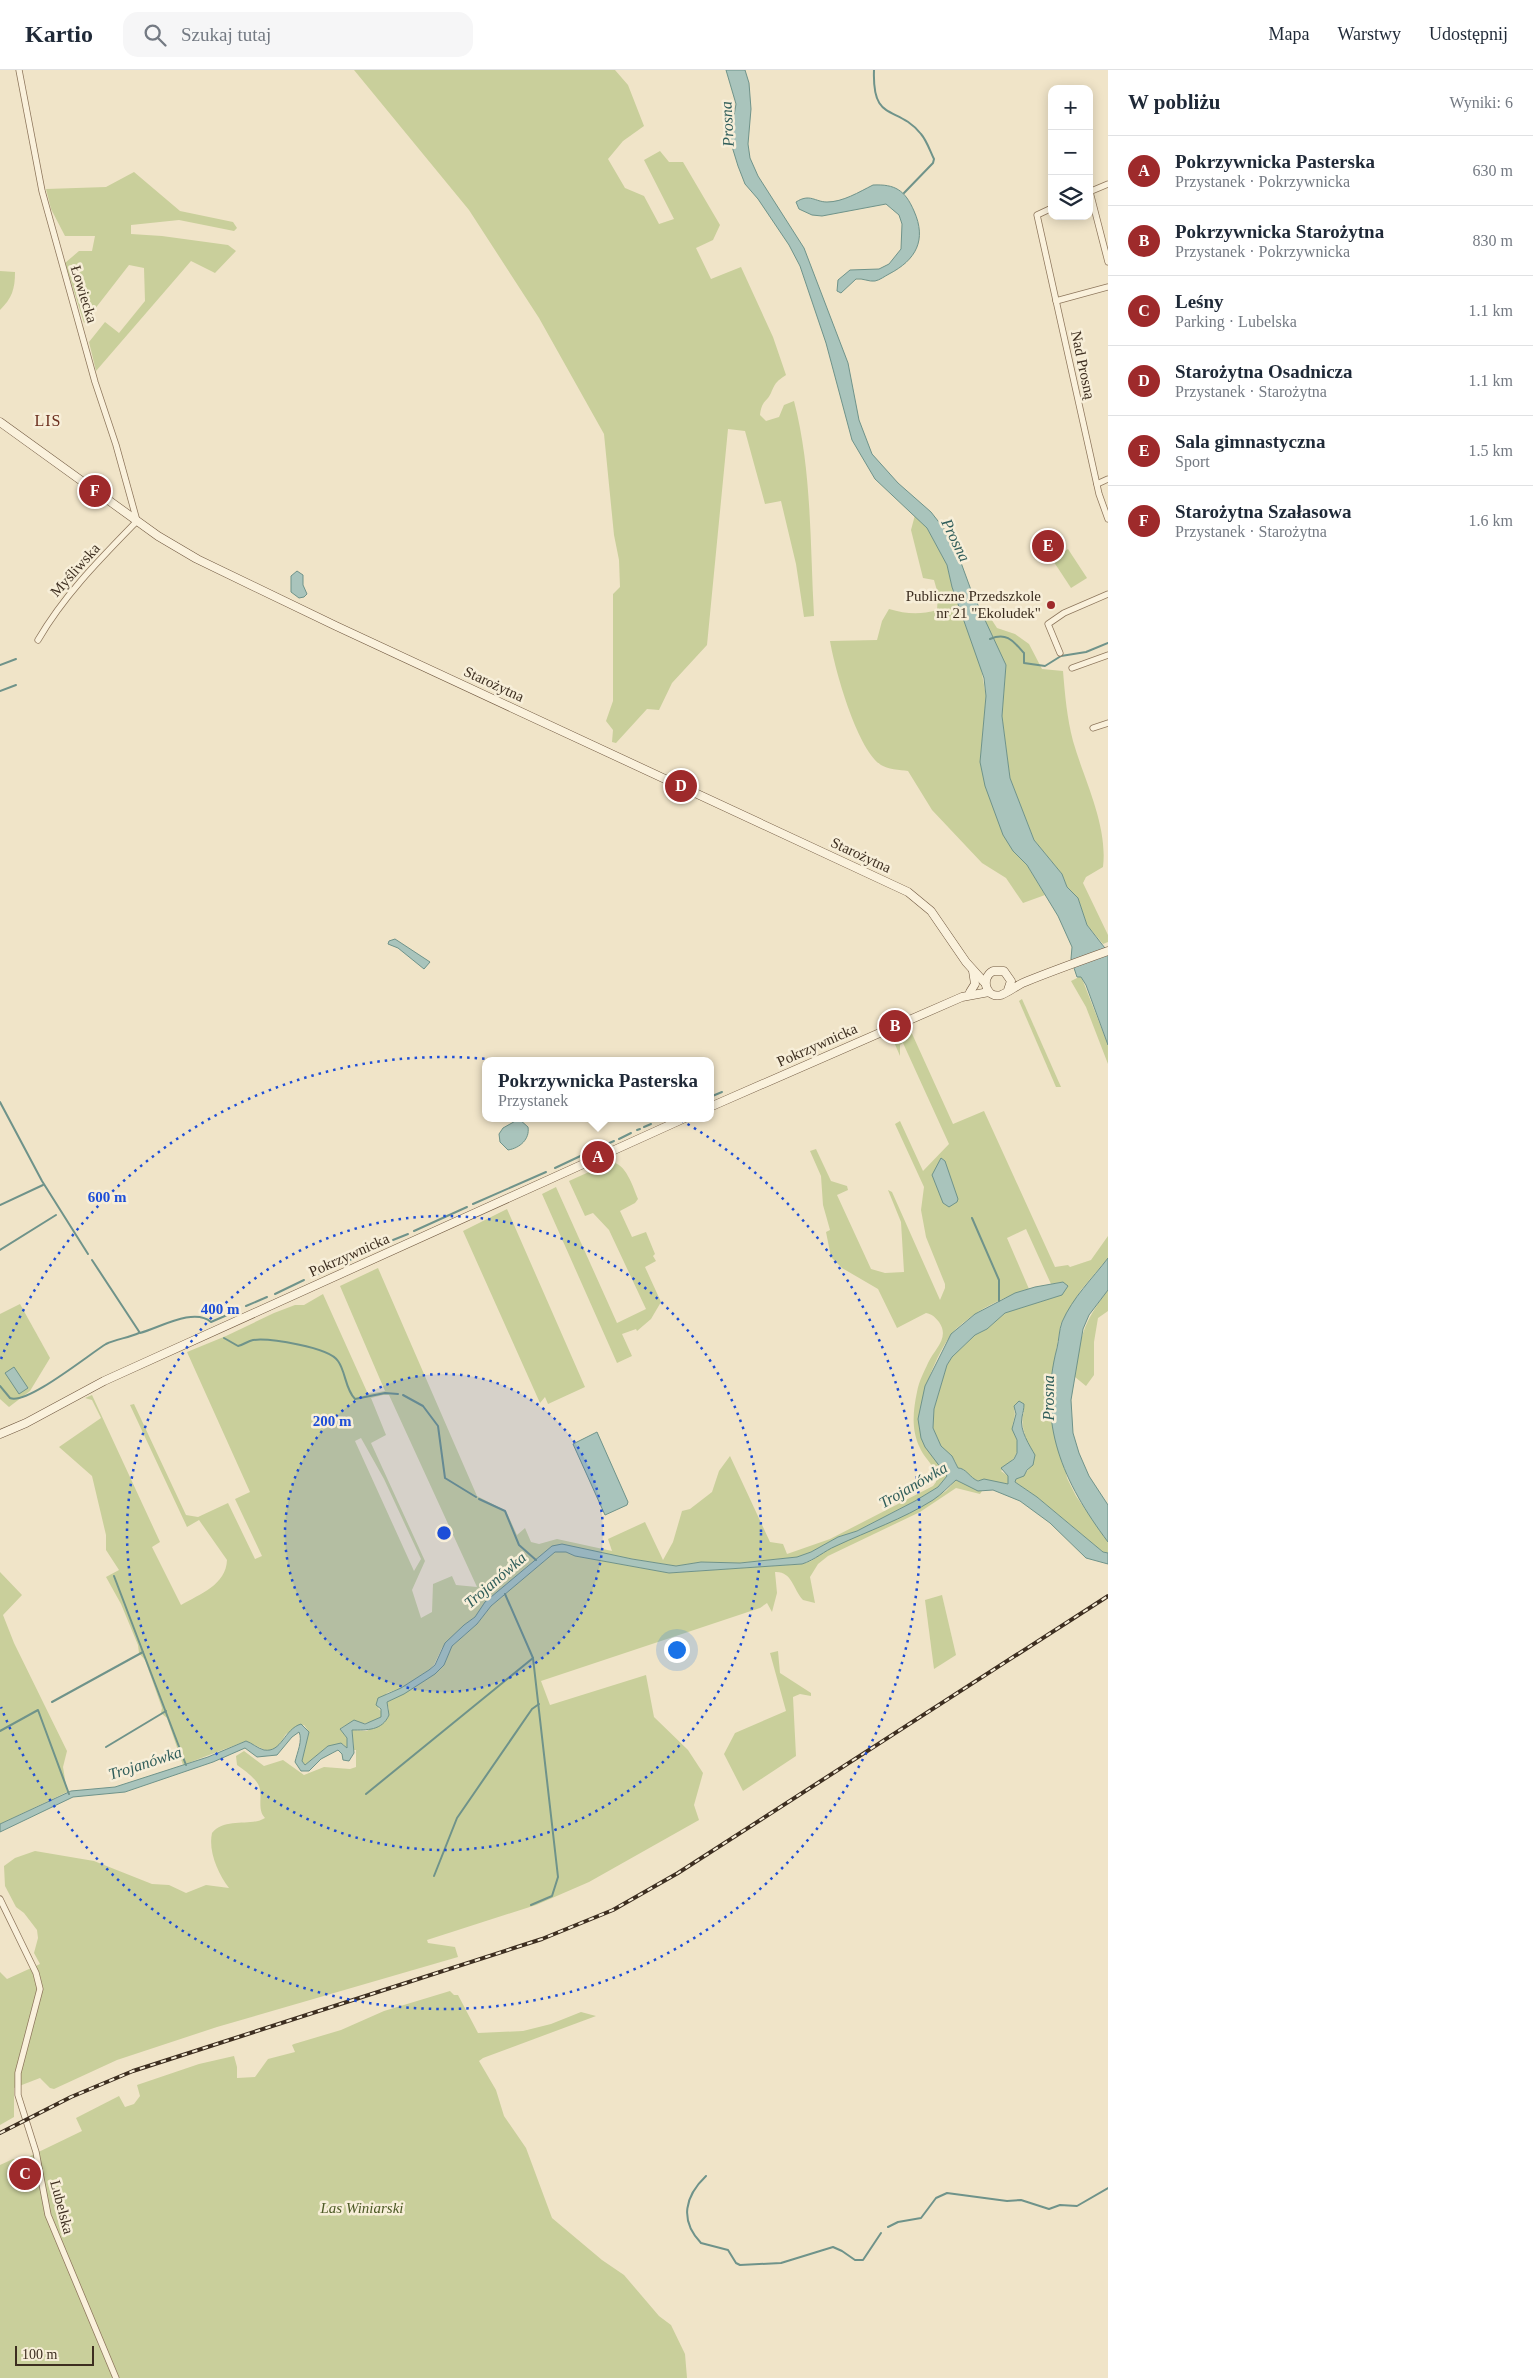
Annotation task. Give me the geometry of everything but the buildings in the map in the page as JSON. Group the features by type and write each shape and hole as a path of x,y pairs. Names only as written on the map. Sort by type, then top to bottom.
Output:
{"street":[{"name":"Łowiecka","path":"19,70 44,200 95,382 116,445 137,521"},
{"path":"1093,190 1108,184"},
{"path":"1093,207 1108,262"},
{"name":"Nad Prosną","path":"1048,210 1036,215 1097,484 1108,520"},
{"path":"1056,301 1108,287"},
{"name":"Starożytna","path":"0,422 137,521 190,556 908,892 931,912 971,968 985,983"},
{"path":"1097,484 1108,479"},
{"name":"Myśliwska","path":"38,640 56,609 92,567 137,521"},
{"path":"1060,653 1048,624 1067,612 1108,594"},
{"path":"1072,668 1108,655"},
{"path":"1093,728 1108,723"},
{"path":"990,973 985,983 989,992 999,995 1026,982 1108,951"},
{"path":"970,992 975,984 971,968 990,973 1001,970 1009,977 1026,982"},
{"path":"1008,990 1009,977"},
{"name":"Pokrzywnicka","path":"714,1105 962,997 985,983"},
{"name":"Pokrzywnicka","path":"962,997 989,992"},
{"name":"Pokrzywnicka","path":"0,1434 26,1423 104,1381 677,1122"},
{"name":"Lubelska","path":"0,1899 38,1979 40,1989 38,2006 20,2064 18,2095 35,2147 52,2225 116,2378"}],"green space":[{"path":"354,70 615,70 628,85 644,126 623,141 608,159 625,188 644,196 659,224 674,219 644,160 660,151 669,162 683,162 720,225 713,240 696,248 711,279 741,267 773,337 786,375 775,384 763,404 760,415 766,421 779,417 784,405 794,401 800,427 807,481 814,616 804,617 796,564 781,501 765,504 745,431 728,429 707,645 672,683 659,710 647,709 616,743 612,742 613,730 606,721 613,701 613,594 620,587 619,560 614,535 604,434 539,318 469,210"},
{"path":"134,172 180,211 233,222 237,228 234,231 179,220 131,225 131,234 162,236 228,245 236,251 215,273 191,261 96,371 89,342 105,322 119,333 145,301 144,268 129,265 84,323 65,263 79,251 92,251 95,236 65,236 51,209 46,189 106,187"},
{"path":"0,271 15,272 12,293 0,310"},
{"path":"915,515 927,528 947,565 952,587 980,663 986,696 980,762 1013,851 1027,865 1045,895 1023,903 1006,878 982,863 932,810 908,771 881,765 872,756 856,726 842,689 830,641 877,640 882,621 889,609 913,613 937,610 938,594 934,580 923,578 911,530"},
{"path":"1068,549 1087,578 1071,588 1052,559"},
{"path":"984,608 997,628 1015,634 1029,644 1042,669 1063,671 1066,706 1073,741 1099,819 1102,835 1103,867 1086,877 1083,883 1108,935 1108,942 1103,944 1087,925 1078,898 1067,887 1062,874 1034,840 1010,778 1002,716 1006,665 979,610"},
{"path":"1081,976 1108,1045 1108,1064 1086,1007 1071,981"},
{"path":"1022,999 1061,1087 1056,1087 1019,1001"},
{"path":"909,1027 953,1124 984,1111 1055,1267 1068,1265 1070,1267 1091,1260 1108,1236 1108,1258 1081,1290 1061,1323 1050,1386 1067,1478 1076,1496 1108,1542 1108,1553 1103,1552 1037,1497 1015,1482 1030,1466 1031,1458 1022,1421 1024,1412 1014,1410 1013,1432 1018,1446 1014,1458 1001,1471 1008,1476 1009,1484 973,1479 958,1468 955,1461 941,1446 933,1428 934,1409 947,1365 952,1357 975,1335 987,1329 1005,1313 1058,1296 1063,1282 1051,1284 1026,1229 1007,1238 1029,1289 990,1305 956,1329 942,1349 929,1377 919,1420 920,1431 928,1449 947,1476 938,1487 857,1531 838,1537 811,1552 797,1557 740,1563 701,1562 676,1566 552,1546 485,1602 475,1617 464,1625 442,1648 434,1665 429,1670 401,1688 387,1693 378,1708 383,1713 381,1717 370,1722 349,1724 340,1729 347,1738 347,1748 343,1744 328,1746 305,1765 302,1761 309,1732 304,1725 286,1734 279,1745 272,1750 265,1750 246,1741 183,1765 167,1718 161,1713 162,1708 145,1660 139,1653 138,1645 121,1604 106,1577 119,1570 106,1550 106,1535 92,1476 59,1447 101,1418 92,1400 85,1398 92,1395 160,1542 152,1547 181,1605 196,1597 217,1582 226,1569 227,1560 199,1520 187,1527 130,1405 134,1404 186,1515 198,1517 228,1503 255,1559 262,1556 235,1499 250,1492 187,1352 274,1313 295,1305 304,1305 323,1294 368,1394 385,1391 340,1286 378,1268 477,1496 506,1511 517,1535 525,1528 531,1542 539,1544 557,1539 612,1551 608,1539 645,1522 663,1560 673,1542 682,1511 690,1509 712,1492 719,1471 730,1456 770,1542 783,1544 787,1554 830,1539 933,1486 936,1482 935,1472 917,1441 914,1413 919,1384 928,1363 940,1343 943,1333 942,1328 935,1317 926,1313 897,1328 878,1289 842,1268 831,1257 826,1232 830,1230 823,1205 821,1176 810,1151 816,1149 831,1181 847,1186 848,1190 837,1195 871,1269 885,1273 904,1272 901,1222 888,1190 892,1192 940,1300 945,1284 926,1237 921,1210 924,1187 895,1124 900,1121 923,1171 949,1144 903,1043 900,1045 900,1056 891,1035","holes":["389,1395 477,1587 456,1585 452,1576 433,1584 432,1612 421,1618 412,1590 425,1561 371,1443 386,1435 371,1398","361,1438 384,1479 421,1559 414,1571 355,1441"]},
{"path":"611,1162 616,1163 625,1171 638,1199 635,1203 620,1211 632,1237 646,1232 656,1261 645,1267 661,1302 651,1319 637,1331 636,1329 622,1334 632,1356 617,1363 542,1194 556,1187 617,1323 646,1309 609,1230 593,1213 585,1216 569,1181"},
{"path":"507,1209 585,1387 548,1404 545,1397 540,1403 463,1231"},
{"path":"1108,1290 1108,1311 1098,1318 1094,1342 1094,1375 1086,1386 1075,1377 1081,1340 1088,1321"},
{"path":"20,1304 50,1358 30,1391 9,1407 0,1399 0,1314"},
{"path":"956,1480 982,1491 980,1494 956,1488 920,1512 828,1556 818,1564 810,1577 815,1603 803,1600 785,1574 775,1572 777,1593 772,1612 767,1603 760,1608 541,1681 550,1705 646,1675 654,1717 688,1750 703,1773 694,1805 699,1820 589,1882 536,1905 427,1940 428,1943 455,1947 458,1957 217,2027 117,2060 54,2089 50,2088 40,2078 14,2088 14,2117 0,2125 0,1972 7,1979 40,1964 34,1953 38,1938 37,1930 24,1913 16,1907 5,1886 4,1866 15,1858 35,1851 94,1861 152,1884 169,1885 186,1893 206,1885 229,1888 215,1862 211,1847 212,1833 224,1825 259,1821 265,1818 260,1806 260,1788 251,1776 237,1765 236,1756 244,1751 264,1766 283,1760 304,1775 324,1767 350,1769 356,1767 356,1750 354,1750 352,1730 367,1731 389,1710 387,1702 435,1674 444,1665 452,1646 477,1624 491,1606 555,1552 566,1552 575,1556 669,1573 802,1564 811,1561 830,1548 920,1507 946,1491"},
{"path":"0,1572 22,1595 3,1615 14,1643 67,1751 63,1767 67,1792 0,1824"},
{"path":"942,1595 956,1655 934,1669 925,1600"},
{"path":"778,1651 780,1673 811,1693 811,1696 800,1694 793,1697 796,1756 743,1791 724,1754 735,1733 786,1711 770,1653"},
{"name":"Las Winiarski","path":"450,1991 454,1995 458,1995 478,2033 523,2031 551,2024 581,2012 596,2016 479,2061 496,2090 504,2116 526,2148 552,2218 602,2260 624,2275 659,2316 671,2325 685,2354 687,2378 0,2378 0,2165 13,2159 22,2160 82,2131 76,2118 119,2096 125,2107 134,2104 140,2096 137,2085 199,2064 234,2056 237,2078 255,2077 268,2059 295,2052 292,2045 294,2044 341,2030 384,2011"}],"water":[{"path":"726,70 745,70 749,83 751,109 748,144 750,158 758,176 804,248 848,363 859,420 872,454 898,483 931,512 945,530 956,549 971,590 1006,665 1002,716 1010,778 1034,840 1062,874 1067,887 1078,898 1087,925 1108,952 1108,1045 1086,985 1081,977 1077,977 1071,959 1072,947 1058,916 1027,865 1013,851 1003,835 985,786 980,762 986,696 984,678 952,587 947,565 927,528 875,479 852,440 826,343 800,266 789,245 758,199 745,184 738,166 730,140 736,104"},
{"path":"873,185 893,187 903,193 911,204 918,221 919,240 912,256 898,268 875,281 856,279 841,293 837,291 838,280 850,270 879,269 889,264 901,249 902,224 899,215 886,204 822,216 812,215 799,209 796,202 809,198 823,202 833,202 851,196"},
{"path":"297,571 303,575 303,585 307,594 299,598 291,592 291,576"},
{"path":"395,939 430,962 424,969 398,948 388,944 389,941"},
{"path":"514,1122 522,1122 528,1127 526,1139 520,1145 508,1150 500,1142 499,1134 503,1128"},
{"path":"941,1158 945,1161 958,1199 957,1202 949,1207 943,1203 932,1175"},
{"path":"1108,1258 1108,1290 1089,1315 1083,1329 1071,1400 1073,1433 1079,1453 1089,1476 1108,1505 1108,1542 1078,1497 1067,1474 1058,1451 1052,1427 1050,1402 1052,1376 1062,1322 1077,1296"},
{"path":"1063,1282 1068,1286 1062,1295 1005,1313 987,1329 975,1335 952,1357 947,1365 934,1409 933,1428 941,1446 952,1456 958,1468 961,1468 978,1481 984,1479 1008,1484 1008,1476 1001,1468 1014,1459 1017,1453 1017,1440 1012,1429 1016,1414 1014,1406 1019,1401 1024,1404 1022,1427 1035,1455 1033,1465 1024,1476 1016,1479 1015,1482 1037,1497 1103,1552 1108,1553 1108,1564 1086,1558 1050,1523 1020,1501 993,1490 978,1491 956,1480 936,1498 922,1507 832,1548 802,1564 669,1573 575,1556 566,1552 555,1552 491,1606 477,1624 452,1646 444,1665 435,1674 404,1694 387,1702 389,1715 382,1724 374,1728 352,1730 354,1753 349,1761 343,1760 342,1754 338,1750 321,1759 309,1771 301,1771 295,1762 300,1743 299,1732 292,1737 277,1755 257,1757 245,1748 213,1762 125,1792 73,1797 0,1832 0,1824 71,1791 115,1787 208,1757 246,1741 261,1749 270,1750 275,1748 295,1727 301,1724 309,1732 302,1761 305,1765 328,1746 341,1743 347,1748 347,1738 340,1729 354,1720 365,1724 381,1717 381,1709 376,1705 378,1698 401,1688 435,1665 445,1643 475,1617 485,1602 552,1546 562,1544 676,1566 701,1562 740,1563 797,1557 811,1552 838,1537 857,1531 915,1501 938,1487 947,1476 925,1447 921,1438 918,1419 925,1386 951,1334 975,1314 1015,1293"},
{"path":"14,1367 28,1388 19,1394 5,1373"},
{"path":"597,1432 628,1502 627,1505 605,1515 573,1444"}],"waterway":[{"path":"874,70 874,87 877,99 888,111 912,125 927,143 934,159 933,163 904,193"},
{"path":"990,639 1005,637 1024,653 1024,663 1045,666 1061,656 1086,652 1108,643"},
{"path":"0,665 16,659"},
{"path":"0,691 16,685"},
{"path":"714,1095 722,1092"},
{"path":"0,1102 42,1181 88,1254"},
{"path":"644,1127 651,1124"},
{"path":"619,1139 631,1133"},
{"path":"600,1147 614,1141"},
{"path":"555,1168 591,1151"},
{"path":"473,1204 546,1172"},
{"path":"0,1205 43,1185"},
{"path":"414,1231 467,1207"},
{"path":"0,1250 56,1215"},
{"path":"972,1218 999,1280 999,1301"},
{"path":"393,1240 408,1234"},
{"path":"314,1276 383,1245"},
{"path":"92,1260 140,1333 176,1320 195,1317 204,1318 211,1322 234,1312"},
{"path":"275,1294 304,1280"},
{"path":"246,1306 267,1297"},
{"path":"0,1386 10,1398 18,1398 30,1394 58,1378 106,1344 139,1333"},
{"path":"224,1338 238,1346 251,1341 261,1340 298,1344 332,1356 338,1361 343,1370 349,1390 355,1399 385,1393 398,1394"},
{"path":"403,1395 423,1406 438,1426 445,1478 476,1497"},
{"name":"Trojanówka","path":"479,1499 505,1511 519,1545 536,1560"},
{"name":"Trojanówka","path":"114,1576 186,1765"},
{"name":"Trojanówka","path":"505,1594 533,1658 558,1877 552,1896 531,1905"},
{"path":"52,1702 143,1652"},
{"path":"366,1794 533,1658"},
{"path":"434,1876 457,1818 532,1709 539,1704"},
{"path":"0,1731 38,1710 69,1794"},
{"path":"106,1747 166,1711"},
{"path":"706,2176 689,2200 687,2217 690,2226 701,2243 728,2250 736,2263 740,2265 781,2263 833,2247 855,2260 863,2260 881,2233"},
{"path":"888,2227 898,2222 921,2218 936,2198 947,2193 1007,2201 1021,2200 1049,2209 1060,2205 1077,2206 1108,2188"}],"railway":[{"path":"0,2133 71,2097 133,2071 542,1939 613,1910 678,1873 1108,1596"}],"place":[{"name":"Starożytna Szałasowa","path":"95,491"},
{"name":"Sala gimnastyczna","path":"1048,546"},
{"name":"Publiczne Przedszkole nr 21 \"Ekoludek\"","path":"1051,605"},
{"name":"Starożytna Osadnicza","path":"681,786"},
{"name":"Pokrzywnicka Starożytna","path":"895,1026"},
{"name":"Pokrzywnicka Pasterska","path":"598,1157"},
{"name":"Leśny","path":"25,2174"}],"district":[{"name":"LIS","path":"48,420"}],"water label":[{"name":"Prosna","path":"727,124"},
{"name":"Prosna","path":"956,540"},
{"name":"Prosna","path":"1048,1398"}]}
